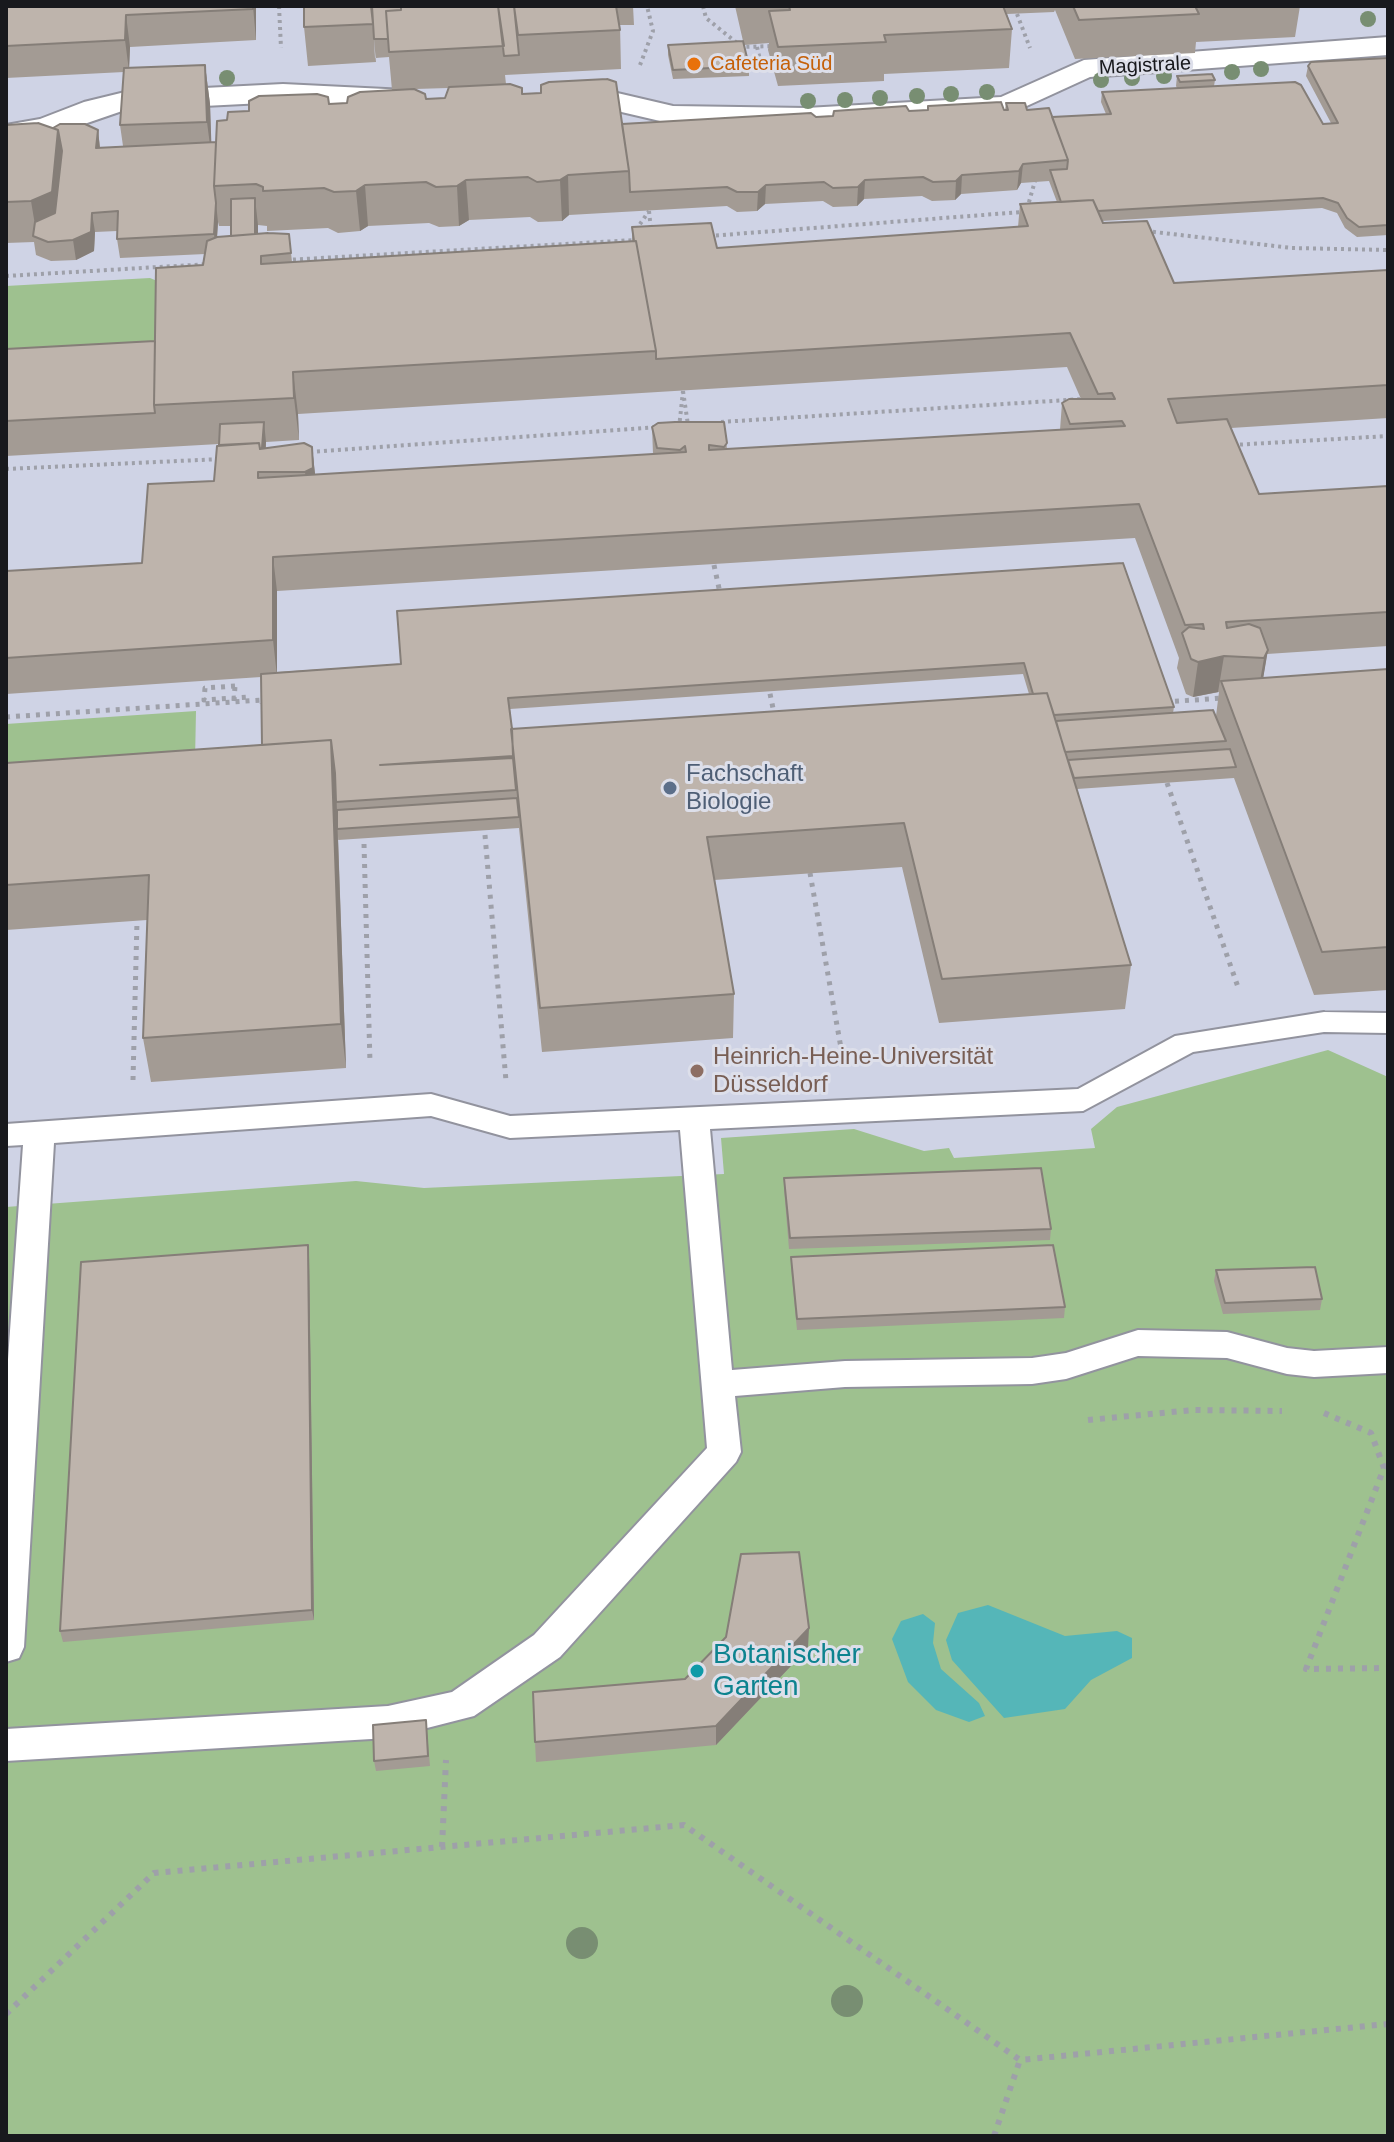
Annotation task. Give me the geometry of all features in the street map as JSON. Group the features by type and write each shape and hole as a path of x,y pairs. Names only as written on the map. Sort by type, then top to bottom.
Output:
{"street":[{"name":"Magistrale","path":"527,94 583,94 673,115 806,117 1007,106 1084,69 1388,46"},
{"path":"6,134 47,127 95,108 125,101 283,93 356,99 434,99"}],"lane":[{"path":"6,1647 22,1133 431,1105 510,1127 1083,1100 1186,1043 1324,1022 1388,1023"},
{"path":"6,1745 388,1722 461,1705 547,1646 724,1452 694,1119"},
{"path":"717,1384 845,1374 1032,1371 1066,1366 1138,1343 1227,1345 1287,1361 1314,1364 1388,1360"}],"path":[{"path":"647,6 653,31"},
{"path":"703,6 706,18 742,47 789,46"},
{"path":"757,47 760,61"},
{"path":"1026,212 1035,181"},
{"path":"629,240 649,211 652,235"},
{"path":"706,236 1026,212 1039,216"},
{"path":"1133,230 1292,248 1388,250"},
{"path":"629,240 637,247"},
{"path":"273,260 644,240"},
{"path":"6,276 220,263"},
{"path":"683,436 677,425 683,391 689,431"},
{"path":"708,423 1083,399"},
{"path":"677,425 693,424"},
{"path":"296,453 661,426"},
{"path":"1217,445 1388,436"},
{"path":"6,469 222,459"},
{"path":"714,565 721,600"},
{"path":"767,678 777,729"},
{"path":"234,701 235,686 205,688 204,700 249,697"},
{"path":"1153,703 1230,698"},
{"path":"6,717 262,700 262,713"},
{"path":"1167,783 1254,1032"},
{"path":"485,835 510,1127"},
{"path":"364,844 371,1110"},
{"path":"810,873 853,1111"},
{"path":"132,1126 137,921"},
{"path":"133,1055 143,1054"},
{"path":"1088,1420 1193,1410 1293,1411"},
{"path":"1322,1412 1371,1433 1386,1468 1306,1669 1388,1668"},
{"path":"442,1847 445,1765"},
{"path":"6,2014 154,1873 684,1825 1020,2060 1388,2024"},
{"path":"994,2136 1020,2060"}],"shaded area":[{"name":"Heinrich-Heine-Universität Düsseldorf","path":"6,6 1388,6 1388,2136 6,2136"}],"green space":[{"path":"150,278 162,283 161,374 6,383 6,286"},
{"path":"196,711 195,761 6,773 6,724"},
{"name":"Botanischer Garten","path":"1328,1050 1388,1077 1388,2136 6,2136 6,1207 356,1181 424,1188 724,1174 721,1138 854,1129 924,1151 949,1148 954,1158 1095,1148 1091,1129 1117,1107"}],"water":[{"path":"988,1605 1065,1636 1117,1631 1132,1638 1132,1658 1091,1680 1065,1709 1004,1718 952,1660 946,1640 958,1613"},
{"path":"923,1614 935,1623 933,1643 941,1669 979,1703 985,1716 969,1722 936,1710 908,1682 892,1639 901,1621"}],"building":[{"path":"6,6 253,6 253,9 126,15 125,40 6,46"},
{"path":"304,6 371,6 373,24 304,27"},
{"path":"372,6 401,6 401,10 386,11 388,39 374,39"},
{"path":"401,6 498,6 504,46 389,52 386,11 401,10"},
{"path":"498,6 514,6 519,55 504,56"},
{"path":"514,6 616,6 620,30 518,35"},
{"path":"789,6 1003,6 1012,29 884,35 886,42 778,47 769,11 790,10"},
{"path":"1073,6 1195,6 1199,14 1079,20"},
{"path":"743,41 749,66 673,70 668,45"},
{"path":"1388,58 1388,225 1359,227 1347,218 1338,203 1323,198 1098,211 1093,200 1061,202 1050,170 1067,169 1068,160 1052,117 1111,114 1102,92 1295,82 1301,85 1323,124 1338,123 1308,66 1311,62"},
{"path":"205,65 207,122 120,125 124,68"},
{"path":"1212,74 1215,80 1180,82 1177,76"},
{"path":"607,79 616,82 629,171 568,175 560,180 537,182 528,177 466,180 457,186 436,187 426,182 365,185 356,191 334,192 324,188 263,191 263,187 256,184 214,186 217,121 227,120 228,112 249,111 249,101 259,96 317,94 328,97 329,104 347,103 348,97 360,92 414,89 425,94 426,99 445,98 449,87 510,84 522,88 522,94 541,93 541,85 549,82"},
{"path":"1001,102 1004,110 1008,110 1006,103 1025,103 1027,110 1049,108 1068,160 1023,164 1019,171 962,175 956,181 933,182 923,177 865,180 858,187 833,188 824,182 766,185 758,192 737,192 727,187 630,192 622,124 811,113 816,117 833,116 834,111 906,106 909,111 928,110 928,106"},
{"path":"38,123 58,130 52,192 31,201 6,202 6,125"},
{"path":"60,124 85,124 98,130 96,148 216,142 214,234 117,239 118,211 92,213 91,232 73,240 48,242 33,236 35,222 55,213 62,151 58,130 53,128"},
{"path":"255,198 255,234 231,236 231,199"},
{"path":"1093,200 1103,223 1147,221 1174,283 1388,270 1388,385 1168,399 1177,423 1227,419 1259,494 1388,486 1388,612 1226,622 1227,628 1249,624 1260,628 1268,650 1264,658 1224,656 1198,662 1191,659 1182,633 1189,627 1204,629 1203,624 1185,625 1139,504 273,557 273,640 6,658 6,571 142,563 148,484 214,481 217,446 259,443 260,449 304,443 312,447 313,468 305,472 258,472 258,478 686,452 685,446 680,450 657,448 652,427 658,423 724,422 727,443 724,447 709,445 709,450 1125,426 1122,421 1070,424 1062,403 1069,399 1115,399 1112,393 1098,394 1070,333 656,359 632,227 711,223 717,248 1028,226 1020,204"},
{"path":"289,234 291,253 261,256 261,264 636,241 656,351 293,372 294,398 154,405 156,268 203,265 207,241 217,237"},
{"path":"155,341 155,413 6,421 6,349"},
{"path":"264,422 262,448 259,443 219,445 220,424"},
{"path":"1123,563 1174,707 1054,715 1047,693 1033,694 1024,663 508,698 513,756 380,765 513,758 516,790 336,802 331,740 262,745 261,674 401,664 397,611"},
{"path":"1388,669 1388,947 1322,952 1221,681"},
{"path":"1047,693 1131,965 942,979 904,823 707,837 734,994 540,1008 511,729"},
{"path":"1213,710 1226,741 1065,752 1056,721"},
{"path":"331,740 341,1024 143,1038 149,875 6,885 6,763"},
{"path":"1230,749 1236,767 1074,778 1068,760"},
{"path":"517,798 519,817 337,829 337,810"},
{"path":"1041,1168 1051,1229 790,1238 784,1178"},
{"path":"308,1245 312,1610 60,1631 81,1262"},
{"path":"1053,1245 1065,1307 797,1319 791,1257"},
{"path":"1315,1267 1322,1299 1225,1303 1216,1270"},
{"path":"799,1552 809,1628 716,1726 535,1742 533,1692 685,1679 726,1637 741,1554"},
{"path":"426,1720 428,1756 374,1761 373,1725"}],"place":[{"name":"Cafeteria Süd","path":"694,64"},
{"name":"Fachschaft Biologie","path":"670,788"},
{"name":"Heinrich-Heine-Universität Düsseldorf","path":"697,1071"},
{"name":"Botanischer Garten","path":"697,1671"}]}
